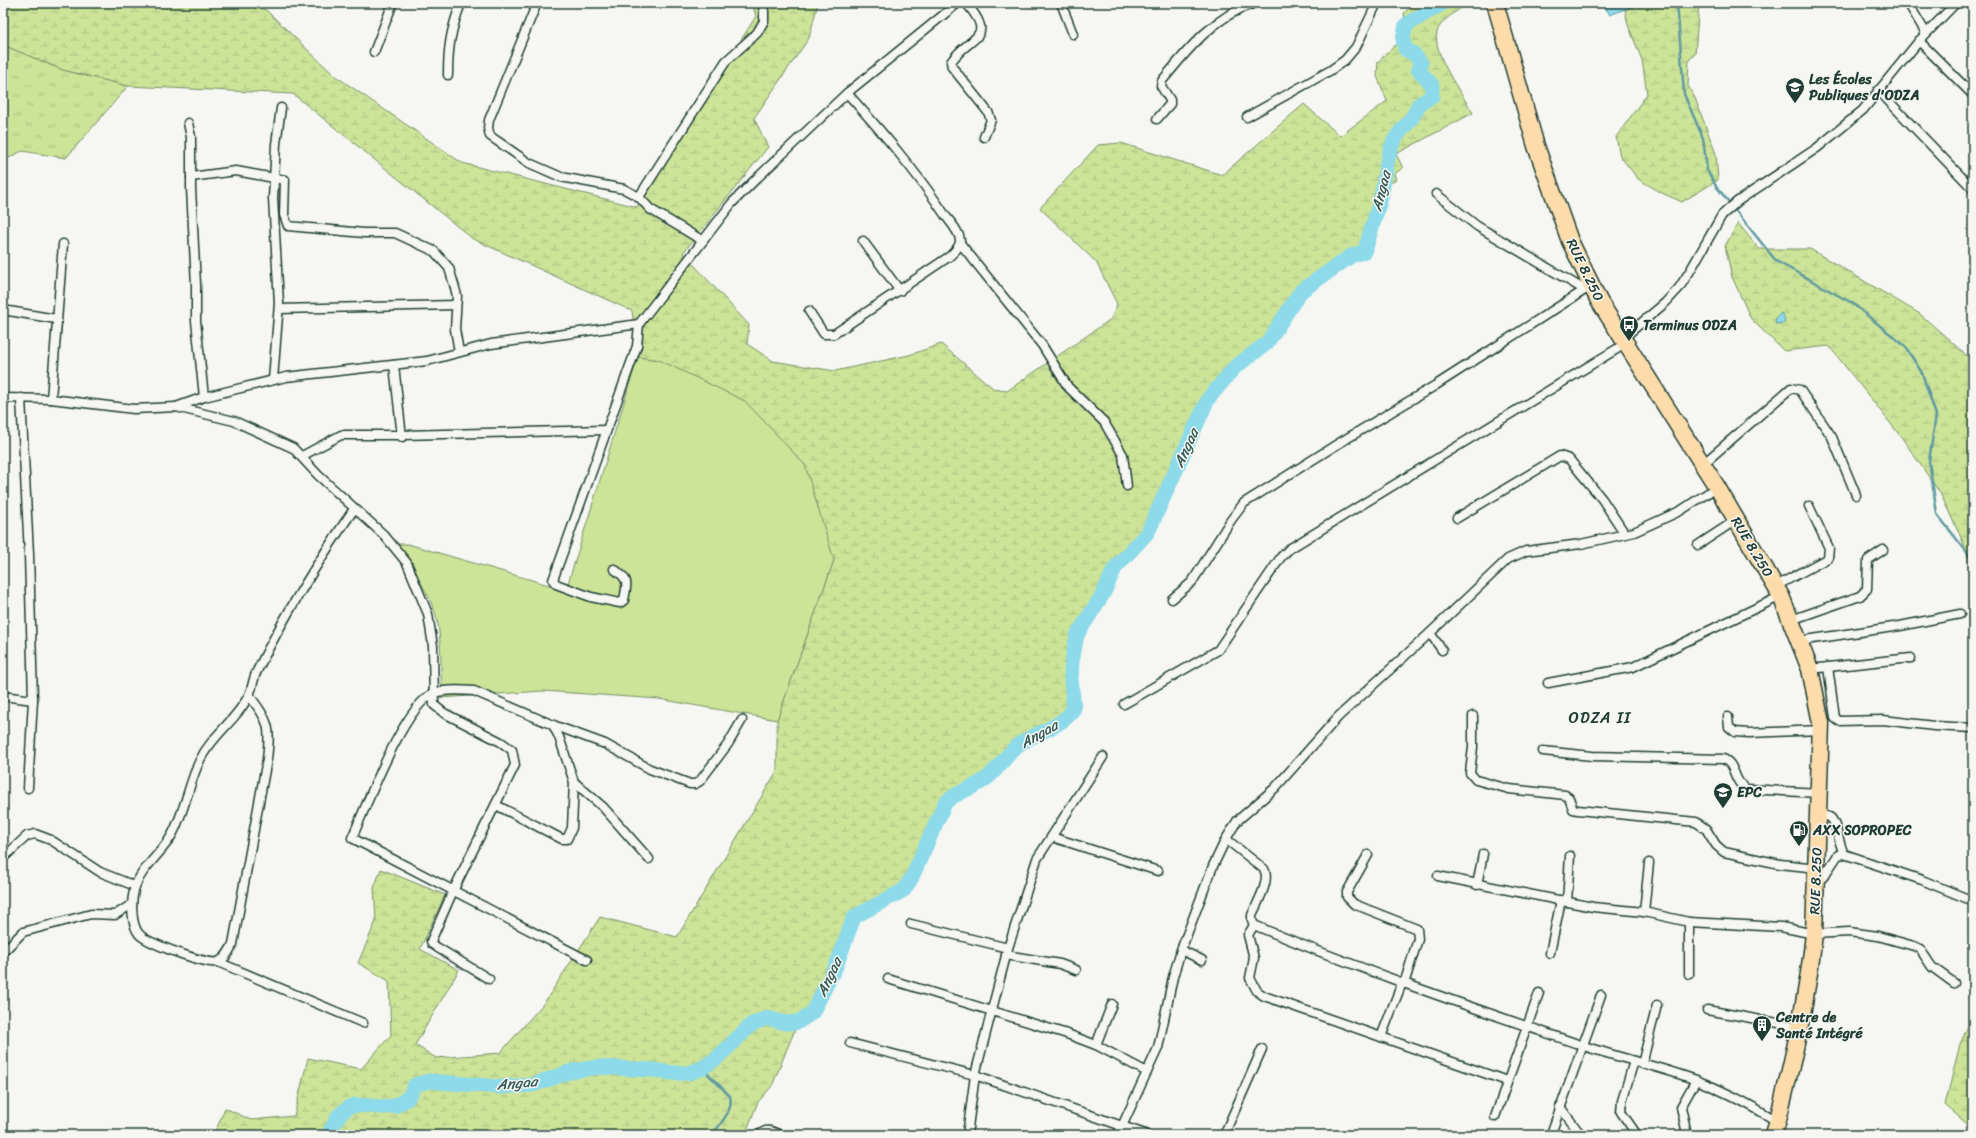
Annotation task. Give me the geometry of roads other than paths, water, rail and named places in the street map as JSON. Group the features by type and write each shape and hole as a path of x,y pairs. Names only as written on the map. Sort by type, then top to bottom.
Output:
{"highway":[{"name":"RUE 8.250","path":"1495,3 1536,146 1588,288 1718,487 1779,591 1810,669 1821,730 1814,934 1800,1027 1775,1128"}],"street":[{"path":"374,52 393,3"},
{"path":"448,75 450,35 461,3"},
{"path":"537,3 489,120 488,128 490,136 529,163 561,177 624,189 639,197 650,209 703,241"},
{"path":"639,197 726,61 757,33 764,21 762,3"},
{"path":"614,569 625,578 627,582 624,600 620,603 576,592 556,584 554,580 637,346 639,324 732,203 847,93 958,3"},
{"path":"966,3 977,16 981,24 976,38 955,56 951,62 952,68 988,112 991,120 984,137"},
{"path":"1061,3 1073,34"},
{"path":"1157,119 1170,104 1170,100 1161,86 1162,81 1188,49 1227,15 1255,3"},
{"path":"1247,117 1331,70 1345,60 1356,46 1377,3"},
{"path":"1908,3 1926,34"},
{"path":"1124,704 1218,650 1281,557 1289,549 1623,342 1679,288 1722,215 1729,207 1817,148 1863,110 1919,41 1956,3"},
{"path":"1919,41 1973,95"},
{"path":"1878,90 1973,189"},
{"path":"847,93 895,147 935,200 959,235 960,243 1042,344 1068,387 1104,422 1123,455 1128,486"},
{"path":"273,380 279,309 273,198 281,108"},
{"path":"188,123 191,137 196,327 204,397"},
{"path":"191,177 236,171 285,180 284,216 288,226 364,233 395,233 434,251 449,268 455,288 455,329 459,352"},
{"path":"1172,599 1192,582 1231,520 1244,503 1342,441 1436,385 1588,288 1477,226 1436,194"},
{"path":"863,241 900,291"},
{"path":"809,311 824,334 834,334 950,256 957,249 960,243"},
{"path":"51,399 56,319 64,244"},
{"path":"279,309 456,305"},
{"path":"3,310 56,319"},
{"path":"176,407 204,397 273,380 427,360 491,344 639,324"},
{"path":"394,365 402,436"},
{"path":"1703,464 1793,387 1800,390 1832,437 1856,495"},
{"path":"3,398 51,399 134,409 176,407 234,421 293,448 318,475 384,535 407,563 428,614 433,646 434,705 437,709 501,742 512,750 515,765 432,936 432,944 489,979"},
{"path":"21,398 29,554 34,700 28,788"},
{"path":"302,456 341,435 402,436 606,430"},
{"path":"1457,518 1560,456 1565,456 1602,499 1625,534"},
{"path":"1118,1135 1158,1048 1173,977 1181,950 1226,839 1237,821 1275,788 1338,717 1430,633 1503,562 1513,555 1526,551 1581,544 1625,534 1669,516 1718,487"},
{"path":"1548,683 1633,667 1779,591 1828,558 1829,548 1809,506"},
{"path":"354,509 311,572 285,618 256,671 249,695 237,714 206,749 199,762 173,833 135,886 132,904 135,927 140,935 145,938 207,962 218,962 363,1023"},
{"path":"1698,545 1736,520"},
{"path":"1791,620 1860,596 1867,589 1868,560 1883,550"},
{"path":"1799,641 1900,626 1960,614"},
{"path":"1430,633 1442,650"},
{"path":"1810,669 1911,658"},
{"path":"1828,667 1835,718 1839,721 1883,720 1934,726 1973,728"},
{"path":"587,960 352,838 398,734 416,709 434,694 461,690 474,691 553,726 604,744 650,769 690,784 695,784 700,781 728,744 742,720"},
{"path":"218,962 226,957 233,944 270,734 268,723 249,695"},
{"path":"3,696 34,700"},
{"path":"1473,716 1473,747 1470,773 1476,780 1509,789 1560,793 1569,798 1573,809 1578,810 1696,822 1706,828 1716,845 1724,852 1780,864 1817,876 1824,876 1838,855 1844,854 1922,880 1973,901"},
{"path":"1728,717 1729,727 1735,732 1749,733 1821,730"},
{"path":"496,804 562,839 567,839 572,828 574,782 559,737 553,726"},
{"path":"1543,751 1592,756 1723,759 1731,764 1737,780 1741,786 1747,789 1820,793"},
{"path":"967,1135 975,1075 1007,951 1037,859 1103,757"},
{"path":"574,782 603,807 649,859"},
{"path":"1819,814 1830,817 1844,854"},
{"path":"3,858 27,836 35,834 51,840 100,872 135,886"},
{"path":"1052,837 1158,871"},
{"path":"1226,839 1264,869 1267,874 1267,881 1252,915 1254,924 1330,957 1403,983 1581,1045 1696,1080 1741,1100 1775,1128"},
{"path":"1476,885 1483,854"},
{"path":"1368,855 1347,892 1347,897 1354,904 1416,929 1418,939 1403,983 1381,1037"},
{"path":"1550,953 1564,901 1570,856"},
{"path":"1644,912 1649,863"},
{"path":"1438,876 1476,885 1593,907 1644,912 1689,922 1780,927 1814,934 1849,932 1878,936 1914,946 1924,953 1932,967 1954,983"},
{"path":"3,952 23,932 91,914 115,915 132,904"},
{"path":"1688,974 1689,922"},
{"path":"911,924 1060,964 1076,970"},
{"path":"1254,924 1248,935 1254,958 1250,978 1257,991 1264,996 1507,1081"},
{"path":"1181,950 1202,960"},
{"path":"888,979 1096,1045 1147,1072"},
{"path":"1495,1117 1528,1026 1538,993"},
{"path":"1552,1131 1581,1045 1601,995"},
{"path":"1096,1045 1112,1004"},
{"path":"1637,1135 1621,1112 1622,1101 1638,1063 1657,1005"},
{"path":"1707,1010 1800,1027"},
{"path":"850,1043 975,1075 1123,1125 1148,1135"},
{"path":"1224,1135 1262,1049"},
{"path":"1687,1134 1680,1107 1696,1080"},
{"path":"1560,1107 1581,1135"},
{"path":"760,1135 762,1131 767,1130 781,1135"}],"water":[{"path":"1602,3 1641,3 1610,15"},
{"path":"1781,313 1785,319 1784,323 1775,324 1776,318"}],"waterway":[{"name":"Angaa","path":"328,1135 339,1115 349,1107 355,1105 383,1107 395,1106 408,1098 415,1085 429,1081 500,1087 533,1085 572,1071 599,1067 689,1073 702,1068 717,1058 752,1024 767,1018 785,1023 798,1022 812,1013 836,966 854,917 904,890 912,877 945,803 954,796 982,782 996,770 1017,746 1064,720 1074,708 1071,679 1072,661 1077,635 1103,594 1115,568 1148,532 1208,399 1234,368 1267,343 1301,291 1351,256 1365,251 1381,197 1387,163 1393,143 1414,115 1418,105 1432,96 1432,85 1418,69 1421,63 1414,54 1405,49 1403,39 1406,25 1443,3"},
{"path":"1677,3 1684,94 1703,138 1707,170 1716,186 1776,261 1852,303 1905,346 1922,373 1936,415 1929,461 1937,514 1973,560"},
{"path":"702,1068 730,1096 731,1101 728,1112 712,1135"}],"place":[{"name":"Les Écoles Publiques d'ODZA","path":"1795,104"},
{"name":"Terminus ODZA","path":"1629,342"},
{"name":"EPC","path":"1723,809"},
{"name":"AXX SOPROPEC","path":"1799,847"},
{"name":"Centre de Santé Intégré","path":"1762,1042"}],"district":[{"name":"ODZA II","path":"1600,717"}]}
